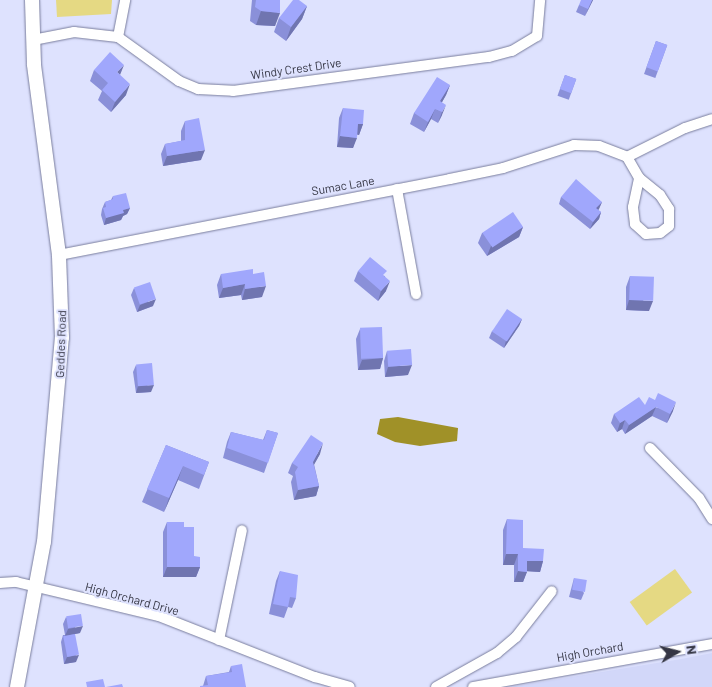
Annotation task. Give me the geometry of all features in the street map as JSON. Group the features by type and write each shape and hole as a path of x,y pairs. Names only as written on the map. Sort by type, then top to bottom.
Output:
{"main road":[{"name":"Geddes Road","path":"17,687 44,542 58,410 62,320 59,255 32,40 32,0"}],"street":[{"path":"118,37 124,0"},
{"name":"Windy Crest Drive","path":"32,40 74,32 118,37 179,81 198,88 232,90 489,57 512,51 538,36 540,0"},
{"path":"639,178 634,198 635,224 646,234 660,233 669,226 669,209 660,195 639,178 627,157 684,128 712,119"},
{"name":"Sumac Lane","path":"59,255 503,168 574,145 600,146 627,157"},
{"path":"397,189 416,294"},
{"path":"650,448 699,498 712,520"},
{"path":"219,640 242,530"},
{"name":"High Orchard Drive","path":"0,583 16,582 158,616 350,687"},
{"path":"436,687 496,654 516,637 552,590"},
{"name":"High Orchard","path":"473,687 712,644"}],"shaded area":[{"path":"56,0 112,0 111,14 57,17"},
{"path":"398,417 458,428 457,441 420,446 395,442 377,434 380,419"},
{"path":"675,569 692,592 647,625 630,602"},
{"path":"712,653 712,687 510,687 681,659"}],"building":[{"path":"256,0 280,0 280,13 261,11 255,7"},
{"path":"293,0 299,0 307,6 291,27 279,18"},
{"path":"581,0 592,0 588,9 579,5"},
{"path":"656,41 667,45 658,71 646,67"},
{"path":"110,52 124,65 117,72 130,84 115,102 102,90 108,83 94,70"},
{"path":"565,75 576,79 571,93 560,89"},
{"path":"437,77 450,85 440,101 446,105 442,112 435,109 428,122 414,113"},
{"path":"343,108 364,110 363,124 358,124 357,138 340,136"},
{"path":"199,118 205,150 167,156 165,144 185,140 185,121"},
{"path":"576,179 602,202 596,208 601,212 593,222 561,197"},
{"path":"126,193 130,208 123,210 124,213 106,218 103,208 106,207 105,202 113,199 113,196"},
{"path":"513,212 523,227 492,248 482,233"},
{"path":"370,257 387,271 383,275 390,281 381,291 358,271"},
{"path":"253,269 253,274 264,272 266,286 245,289 245,284 223,288 221,274"},
{"path":"630,276 654,277 653,301 629,300"},
{"path":"150,282 156,299 140,305 134,288"},
{"path":"507,309 522,319 507,341 492,331"},
{"path":"382,327 383,358 361,359 360,328"},
{"path":"411,349 412,365 388,367 387,351"},
{"path":"152,363 154,385 138,386 136,364"},
{"path":"658,393 676,402 670,414 656,407 629,425 625,420 620,423 614,414 639,397 645,405 649,397 655,400"},
{"path":"267,430 278,433 268,463 227,448 231,432 264,440"},
{"path":"311,435 323,443 313,462 319,486 298,490 295,472 298,467 292,463"},
{"path":"166,445 209,462 204,475 183,466 169,498 147,489"},
{"path":"507,519 523,520 523,548 544,549 543,561 527,561 527,572 518,571 518,554 506,554"},
{"path":"167,522 184,522 184,527 194,527 194,556 200,557 200,567 167,567"},
{"path":"280,571 298,575 296,598 290,597 288,607 273,604"},
{"path":"574,578 587,580 585,592 572,590"},
{"path":"81,614 83,626 68,628 66,616"},
{"path":"75,634 79,655 67,657 63,636"},
{"path":"242,664 246,687 200,687 208,685 206,676 232,672 231,666"},
{"path":"103,679 105,687 87,687 86,682"},
{"path":"122,684 123,687 106,687"}]}
